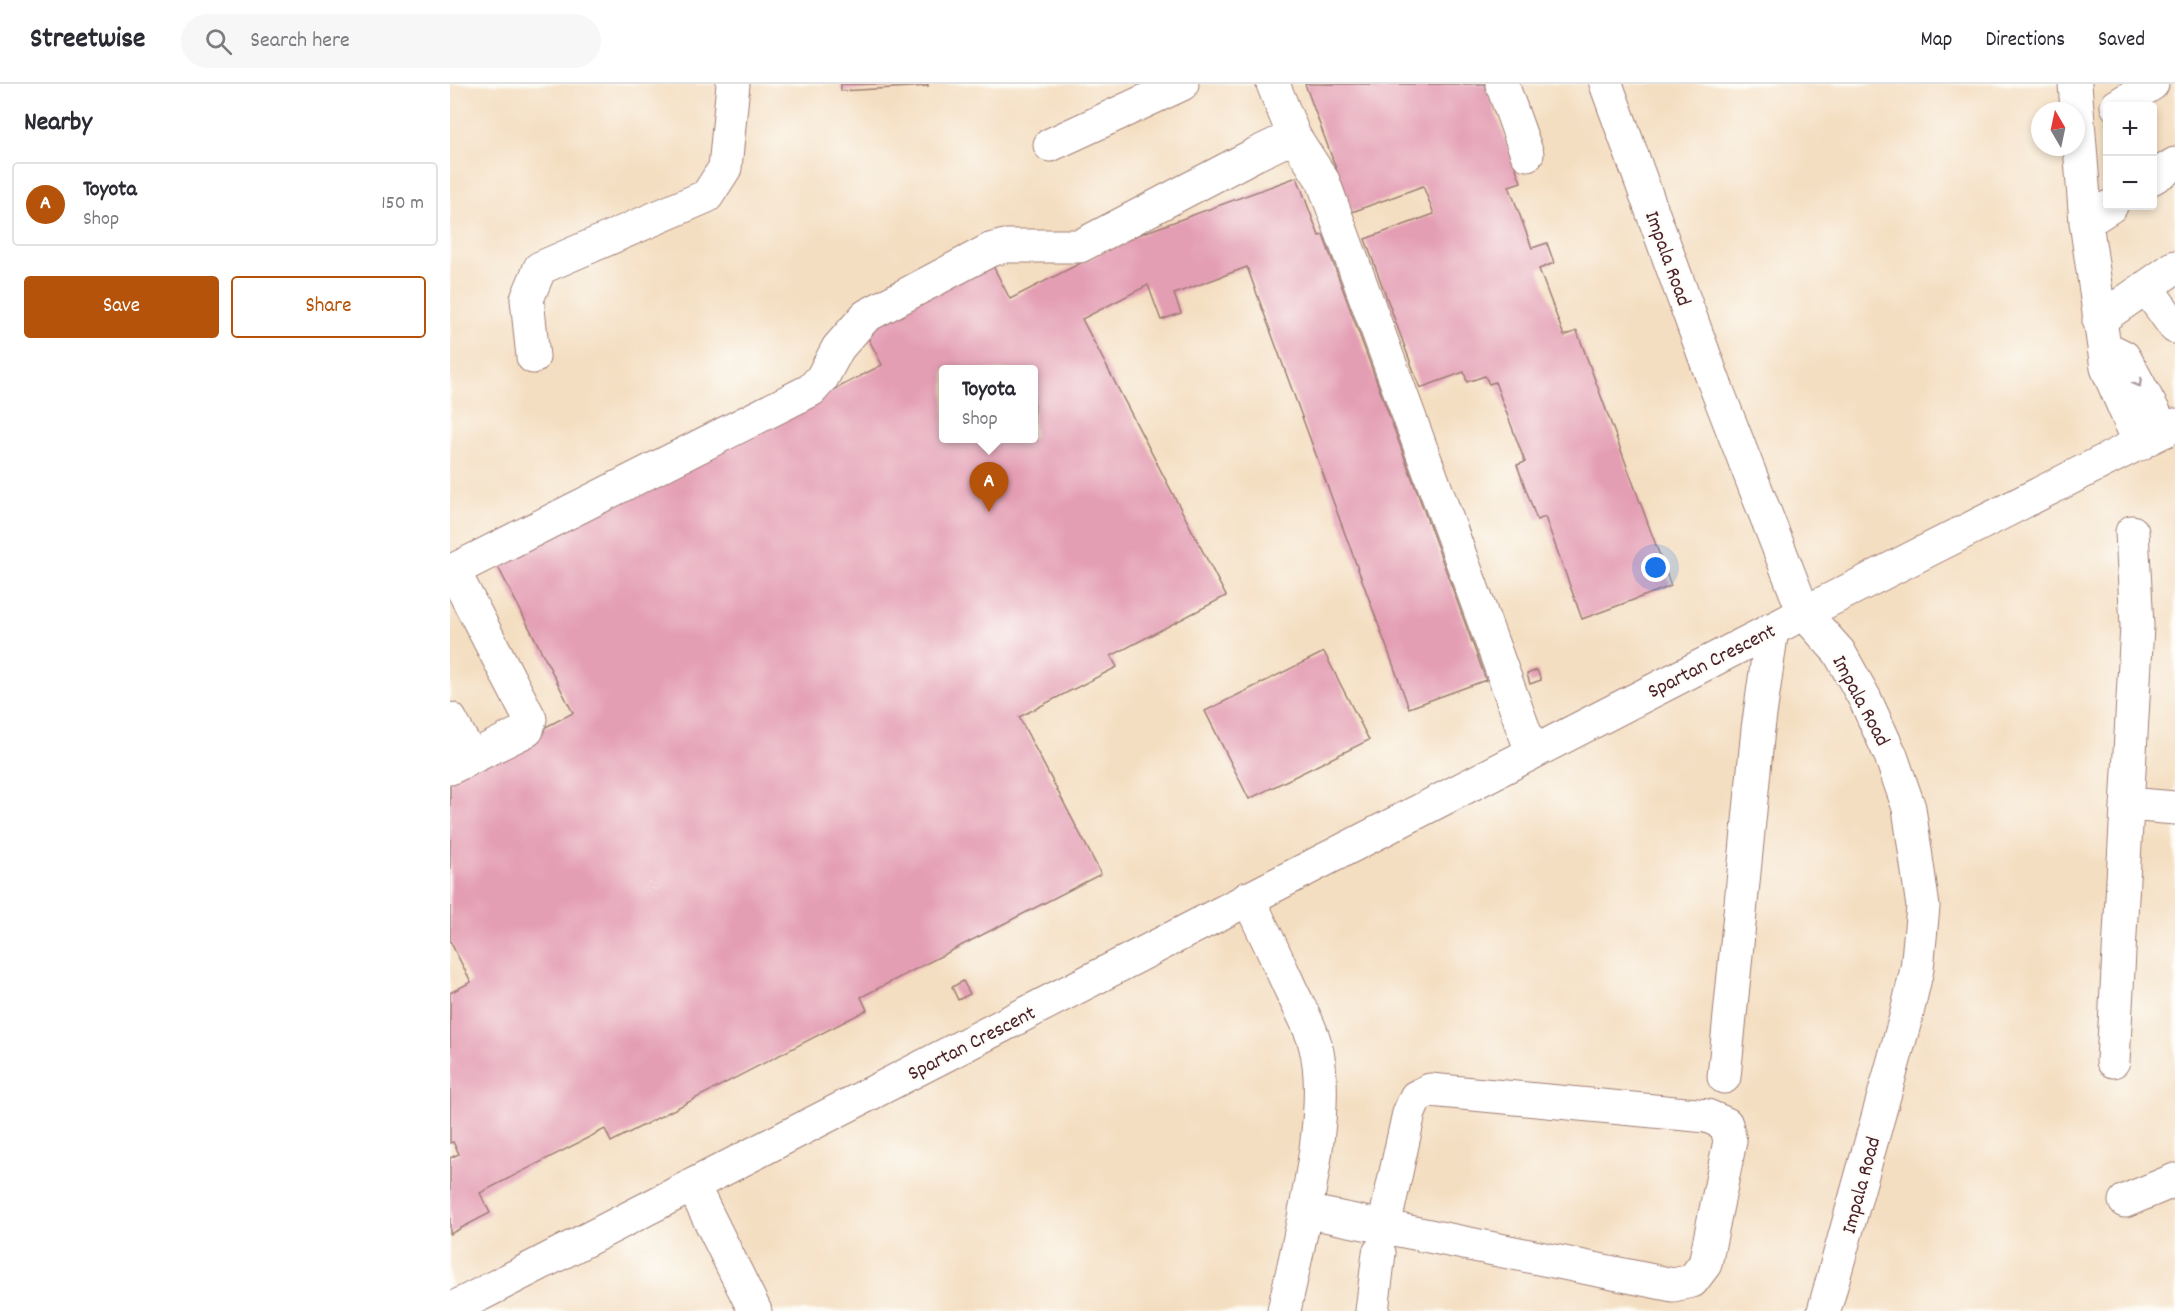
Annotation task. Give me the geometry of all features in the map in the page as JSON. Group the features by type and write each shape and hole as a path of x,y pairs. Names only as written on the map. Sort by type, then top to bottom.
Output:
{"street":[{"path":"532,357 527,299 540,268 707,196 725,168 734,84"},
{"path":"1050,145 1182,84"},
{"path":"1273,84 1294,136 1323,181 1533,752"},
{"path":"1502,84 1527,154"},
{"name":"Impala Road","path":"1606,84 1721,403 1804,612 1839,652 1891,756 1909,808 1923,907 1917,969 1906,1017 1824,1311"},
{"path":"2075,84 2077,102"},
{"path":"2123,102 2152,84"},
{"path":"2085,127 2103,116"},
{"path":"450,719 461,762 527,729 530,719 452,571 811,390 822,378 838,348 866,316 990,250 1005,246 1080,246 1294,136"},
{"path":"2085,156 2098,214 2101,332 2107,368 2159,433"},
{"path":"2157,175 2175,164"},
{"path":"2101,332 2146,287 2175,267"},
{"path":"2146,287 2175,327"},
{"name":"Spartan Crescent","path":"450,1310 1804,612 2159,433"},
{"path":"2114,1061 2137,626 2132,532"},
{"path":"1724,1077 1758,729 1772,629"},
{"path":"2128,804 2175,808"},
{"path":"1248,898 1305,1020 1315,1044 1319,1064 1319,1120 1305,1210 1284,1311"},
{"path":"1305,1210 1382,1240 1673,1285 1692,1281 1705,1264 1730,1141 1726,1124 1707,1116 1430,1089 1416,1097 1409,1113 1382,1240 1372,1311"},
{"path":"2125,1201 2175,1180"},
{"path":"693,1186 755,1311"}],"building":[{"path":"841,84 928,84 928,86 841,91"},
{"path":"1305,84 1485,84 1521,182 1509,186 1532,248 1547,243 1554,263 1539,269 1564,336 1577,331 1671,586 1582,619 1545,517 1537,520 1517,465 1525,462 1495,382 1489,384 1485,376 1467,382 1464,372 1420,388 1365,239 1434,214 1423,186 1352,212"},
{"path":"1297,177 1319,236 1323,235 1486,680 1409,708 1247,267 1174,294 1181,313 1161,320 1148,285 1082,319 1226,596 1111,656 1117,667 1019,717 1101,874 861,997 867,1010 611,1142 605,1129 480,1193 490,1213 450,1234 450,1158 459,1154 453,1142 450,1143 450,993 471,982 450,941 450,776 573,713 496,563 882,365 863,328 991,262 1010,299 1130,238"},
{"path":"1324,652 1369,740 1249,799 1205,711"},
{"path":"1537,670 1541,680 1530,684 1527,674"},
{"path":"963,981 970,994 958,1000 952,987"}],"place":[{"name":"Toyota","path":"989,512"}]}
